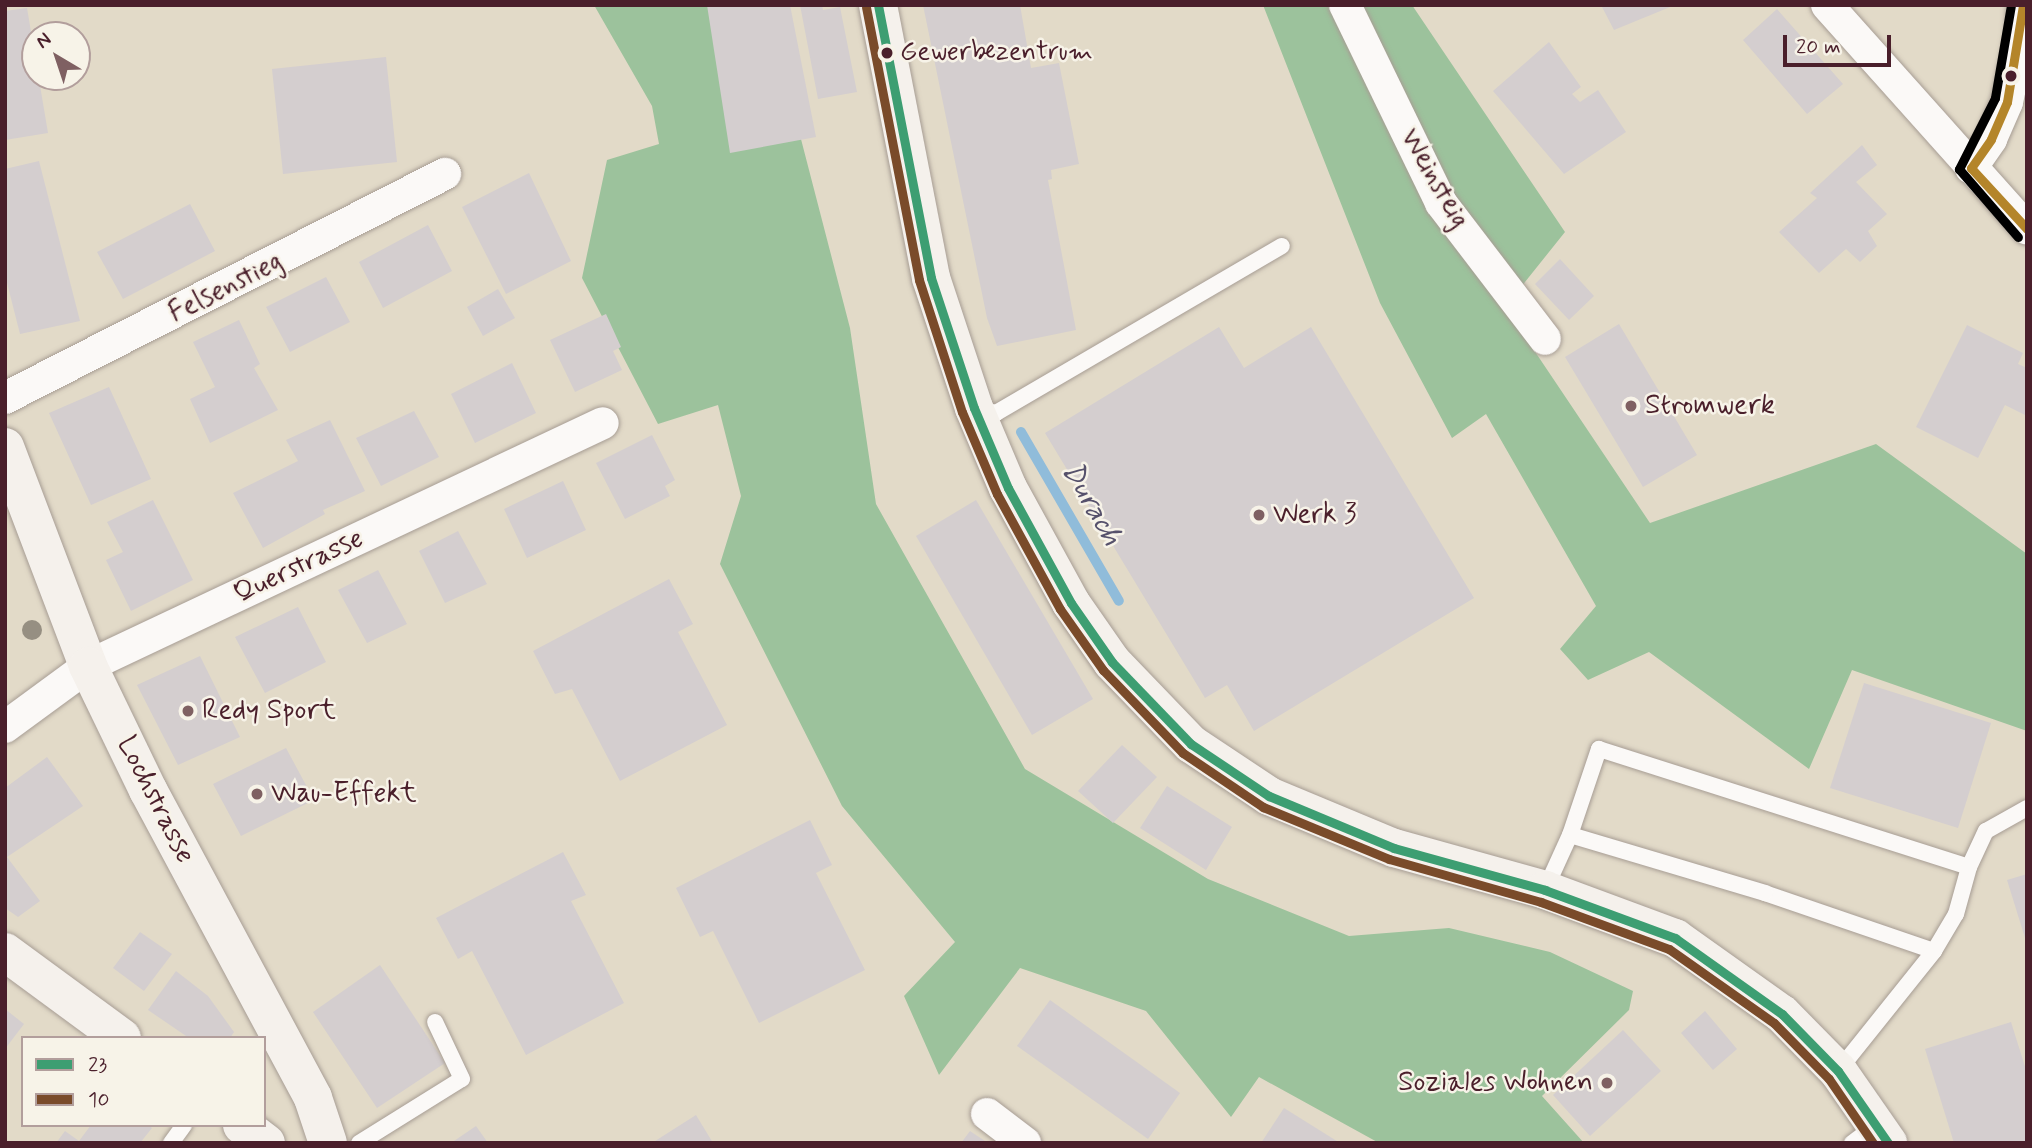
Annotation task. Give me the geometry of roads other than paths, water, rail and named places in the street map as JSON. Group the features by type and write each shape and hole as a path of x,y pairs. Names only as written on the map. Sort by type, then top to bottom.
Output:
{"street":[{"path":"878,5 931,278 974,408 1008,488 1070,603 1112,663 1191,744 1269,796 1394,848 1545,890 1675,938 1782,1014 1838,1071 1872,1137"},
{"name":"Weinsteig","path":"1345,5 1441,203 1545,339"},
{"path":"1827,5 2027,229"},
{"path":"1971,168 1991,139 2007,102 2021,36 2023,5"},
{"name":"Felsenstieg","path":"5,398 445,174"},
{"name":"Querstrasse","path":"5,727 88,666 603,423"},
{"name":"Lochstrasse","path":"5,447 88,666 148,790 313,1098 328,1143"},
{"path":"5,953 119,1036"},
{"path":"987,1114 1025,1143"},
{"path":"245,1127 266,1143"}],"lane":[{"path":"974,408 996,413 1282,246"},
{"path":"1545,890 1570,835 1599,749 1969,867"},
{"path":"1838,1071 1934,951 1956,914 1969,867 1986,831 2027,808"},
{"path":"1570,835 1765,893 1934,951"},
{"path":"359,1143 462,1079 435,1022"},
{"path":"171,1143 183,1127"}],"waterway":[{"name":"Durach","path":"1021,432 1119,601"}],"place":[{"name":"Gewerbezentrum","path":"887,53"},
{"name":"Stromwerk","path":"1631,406"},
{"name":"Werk 3","path":"1259,515"},
{"name":"Redy Sport","path":"188,711"},
{"name":"Wau-Effekt","path":"257,794"},
{"name":"Soziales Wohnen","path":"1607,1083"}]}
